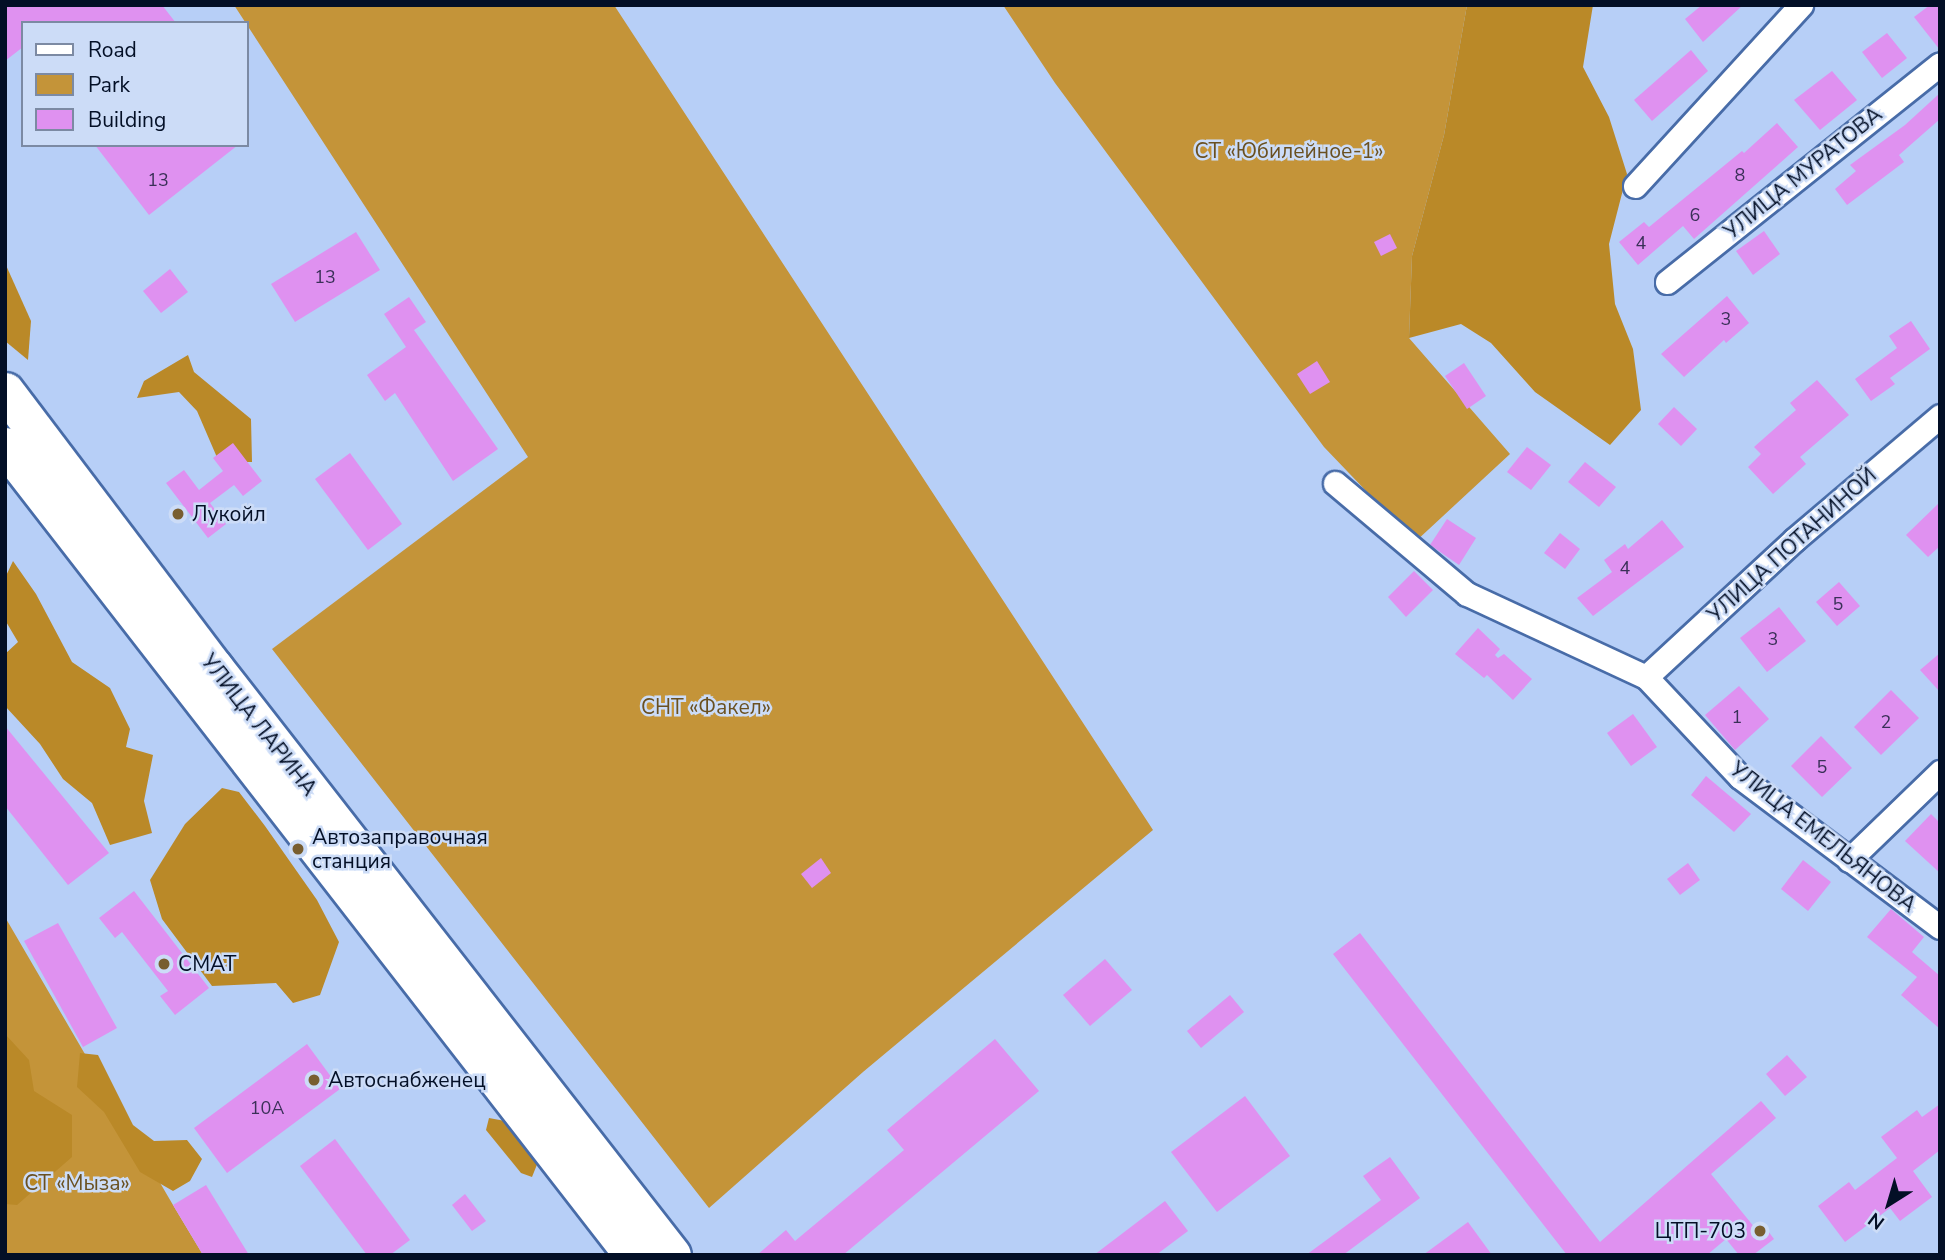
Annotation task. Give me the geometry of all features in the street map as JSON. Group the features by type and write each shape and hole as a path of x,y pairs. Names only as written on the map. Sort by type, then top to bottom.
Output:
{"main road":[{"name":"УЛИЦА ЛАРИНА","path":"5,391 214,667 672,1255"},
{"name":"УЛИЦА ЛАРИНА","path":"5,446 633,1255"}],"street":[{"path":"1635,186 1801,5"},
{"name":"УЛИЦА МУРАТОВА","path":"1667,282 1940,64"},
{"name":"УЛИЦА ПОТАНИНОЙ","path":"1646,677 1795,539 1940,416"},
{"name":"УЛИЦА ЕМЕЛЬЯНОВА","path":"1335,483 1467,594 1646,677 1740,777 1940,927"},
{"path":"1849,860 1940,772"}],"green space":[{"name":"СНТ «Факел»","path":"234,5 614,5 1153,830 863,1072 709,1208 272,649 528,457 248,27 248,21 244,21"},
{"name":"СТ «Юбилейное-1»","path":"1003,5 1467,5 1444,135 1412,256 1409,338 1510,454 1415,542 1324,447 1055,83"},
{"name":"СТ «Мыза»","path":"5,917 173,1205 203,1255 5,1255"}],"shaded area":[{"path":"1467,5 1593,5 1583,67 1609,117 1627,174 1609,244 1615,304 1633,349 1641,410 1610,445 1535,392 1491,343 1461,324 1409,338 1412,256 1444,135"},
{"path":"5,263 31,321 28,360 5,341"},
{"path":"188,355 194,372 251,419 252,462 219,462 197,411 179,392 137,398 144,381"},
{"path":"13,561 36,594 72,662 110,688 130,729 126,747 153,755 144,801 152,833 110,845 92,803 63,779 40,744 5,706 5,654 18,642 5,620 5,578"},
{"path":"222,788 239,792 265,826 317,900 339,942 320,995 293,1003 276,983 212,986 162,919 150,880 185,824"},
{"path":"5,1034 29,1060 34,1091 72,1115 72,1157 17,1205 5,1204"},
{"path":"80,1053 98,1055 133,1125 154,1141 187,1140 202,1159 190,1181 173,1191 140,1172 104,1112 77,1087"},
{"path":"489,1118 505,1121 538,1162 532,1177 521,1173 486,1130"}],"building":[{"path":"5,5 162,5 174,21 21,21 21,49 5,61"},
{"path":"1702,5 1743,5 1703,42 1685,19"},
{"path":"1930,5 1940,5 1940,50 1914,17"},
{"path":"1887,33 1907,58 1882,78 1862,52"},
{"path":"1691,50 1708,71 1652,121 1634,100"},
{"path":"1832,71 1857,100 1820,130 1794,100"},
{"path":"1940,93 1940,119 1899,155 1904,162 1847,205 1835,189 1856,171 1850,165 1905,125"},
{"path":"1777,123 1798,147 1694,239 1683,226 1638,265 1619,242 1644,222 1649,227 1742,151 1744,153"},
{"path":"97,147 235,147 149,215"},
{"path":"1764,231 1780,254 1753,275 1736,251"},
{"path":"356,232 380,270 295,322 271,284"},
{"path":"1390,234 1397,248 1381,256 1374,242"},
{"path":"170,269 188,292 161,313 143,291"},
{"path":"1727,296 1749,323 1726,343 1724,340 1684,377 1661,354"},
{"path":"409,297 426,322 414,330 498,449 453,481 395,393 385,401 367,375 406,347 384,314"},
{"path":"1911,321 1930,349 1890,378 1895,384 1871,401 1855,379 1897,348 1889,336"},
{"path":"1317,361 1330,382 1310,394 1297,374"},
{"path":"1464,363 1486,396 1467,409 1445,376"},
{"path":"1817,380 1849,415 1800,457 1806,464 1773,494 1748,467 1761,454 1754,447 1796,410 1790,403"},
{"path":"1674,407 1697,429 1681,446 1658,424"},
{"path":"233,443 262,481 243,496 234,485 210,503 226,524 208,538 166,483 184,470 199,490 223,471 213,458"},
{"path":"1527,447 1551,465 1531,490 1507,472"},
{"path":"350,453 402,524 368,550 315,479"},
{"path":"1585,462 1616,487 1599,507 1568,482"},
{"path":"1940,502 1940,546 1928,557 1906,535"},
{"path":"1447,519 1476,538 1459,565 1430,545"},
{"path":"1662,520 1684,547 1593,616 1577,598 1612,572 1604,560 1625,544 1628,549"},
{"path":"1560,533 1580,549 1565,569 1544,553"},
{"path":"1414,571 1433,590 1406,617 1388,597"},
{"path":"1839,582 1860,606 1837,626 1816,602"},
{"path":"1779,607 1806,641 1767,672 1740,638"},
{"path":"1478,628 1500,649 1495,655 1498,658 1504,654 1532,679 1513,700 1487,675 1484,678 1455,654"},
{"path":"1940,653 1940,692 1920,670"},
{"path":"1739,686 1769,719 1735,750 1705,715"},
{"path":"1891,690 1919,718 1881,755 1854,727"},
{"path":"1633,714 1657,747 1631,766 1607,733"},
{"path":"5,726 109,853 68,885 5,806"},
{"path":"1821,736 1852,768 1822,797 1791,766"},
{"path":"1706,776 1751,814 1734,832 1691,795"},
{"path":"1931,814 1940,823 1940,873 1905,841"},
{"path":"821,858 831,873 812,888 801,874"},
{"path":"1803,860 1831,882 1808,911 1781,889"},
{"path":"1688,863 1700,880 1680,895 1667,879"},
{"path":"134,891 209,988 175,1015 160,996 168,991 122,932 115,938 99,918"},
{"path":"1891,909 1924,937 1912,952 1940,976 1940,1029 1901,995 1917,977 1867,937"},
{"path":"58,923 117,1028 83,1047 24,941"},
{"path":"1360,933 1600,1242 1761,1101 1776,1118 1711,1174 1755,1228 1762,1223 1774,1239 1753,1255 1739,1255 1726,1239 1707,1255 1567,1255 1333,954"},
{"path":"1105,959 1132,990 1090,1026 1063,995"},
{"path":"1230,995 1244,1012 1201,1048 1187,1031"},
{"path":"995,1039 1039,1091 843,1255 757,1255 786,1230 795,1241 904,1150 887,1130"},
{"path":"307,1044 340,1089 227,1173 194,1128"},
{"path":"1787,1055 1807,1077 1785,1096 1766,1074"},
{"path":"1245,1096 1290,1156 1217,1212 1171,1152"},
{"path":"1940,1104 1940,1150 1913,1171 1932,1197 1900,1221 1890,1208 1845,1242 1818,1206 1849,1182 1855,1190 1897,1158 1881,1137 1917,1110 1922,1117"},
{"path":"335,1139 410,1240 390,1255 367,1255 300,1166"},
{"path":"1390,1157 1420,1198 1343,1255 1306,1255 1381,1200 1363,1176"},
{"path":"206,1185 249,1255 203,1255 173,1205"},
{"path":"465,1194 486,1221 472,1231 452,1205"},
{"path":"1165,1201 1188,1231 1156,1255 1094,1255"},
{"path":"1468,1222 1492,1255 1423,1255"}],"place":[{"name":"Лукойл","path":"178,514"},
{"name":"Автозаправочная станция","path":"298,849"},
{"name":"СМАТ","path":"164,964"},
{"name":"Автоснабженец","path":"314,1080"},
{"name":"ЦТП-703","path":"1760,1231"}]}
